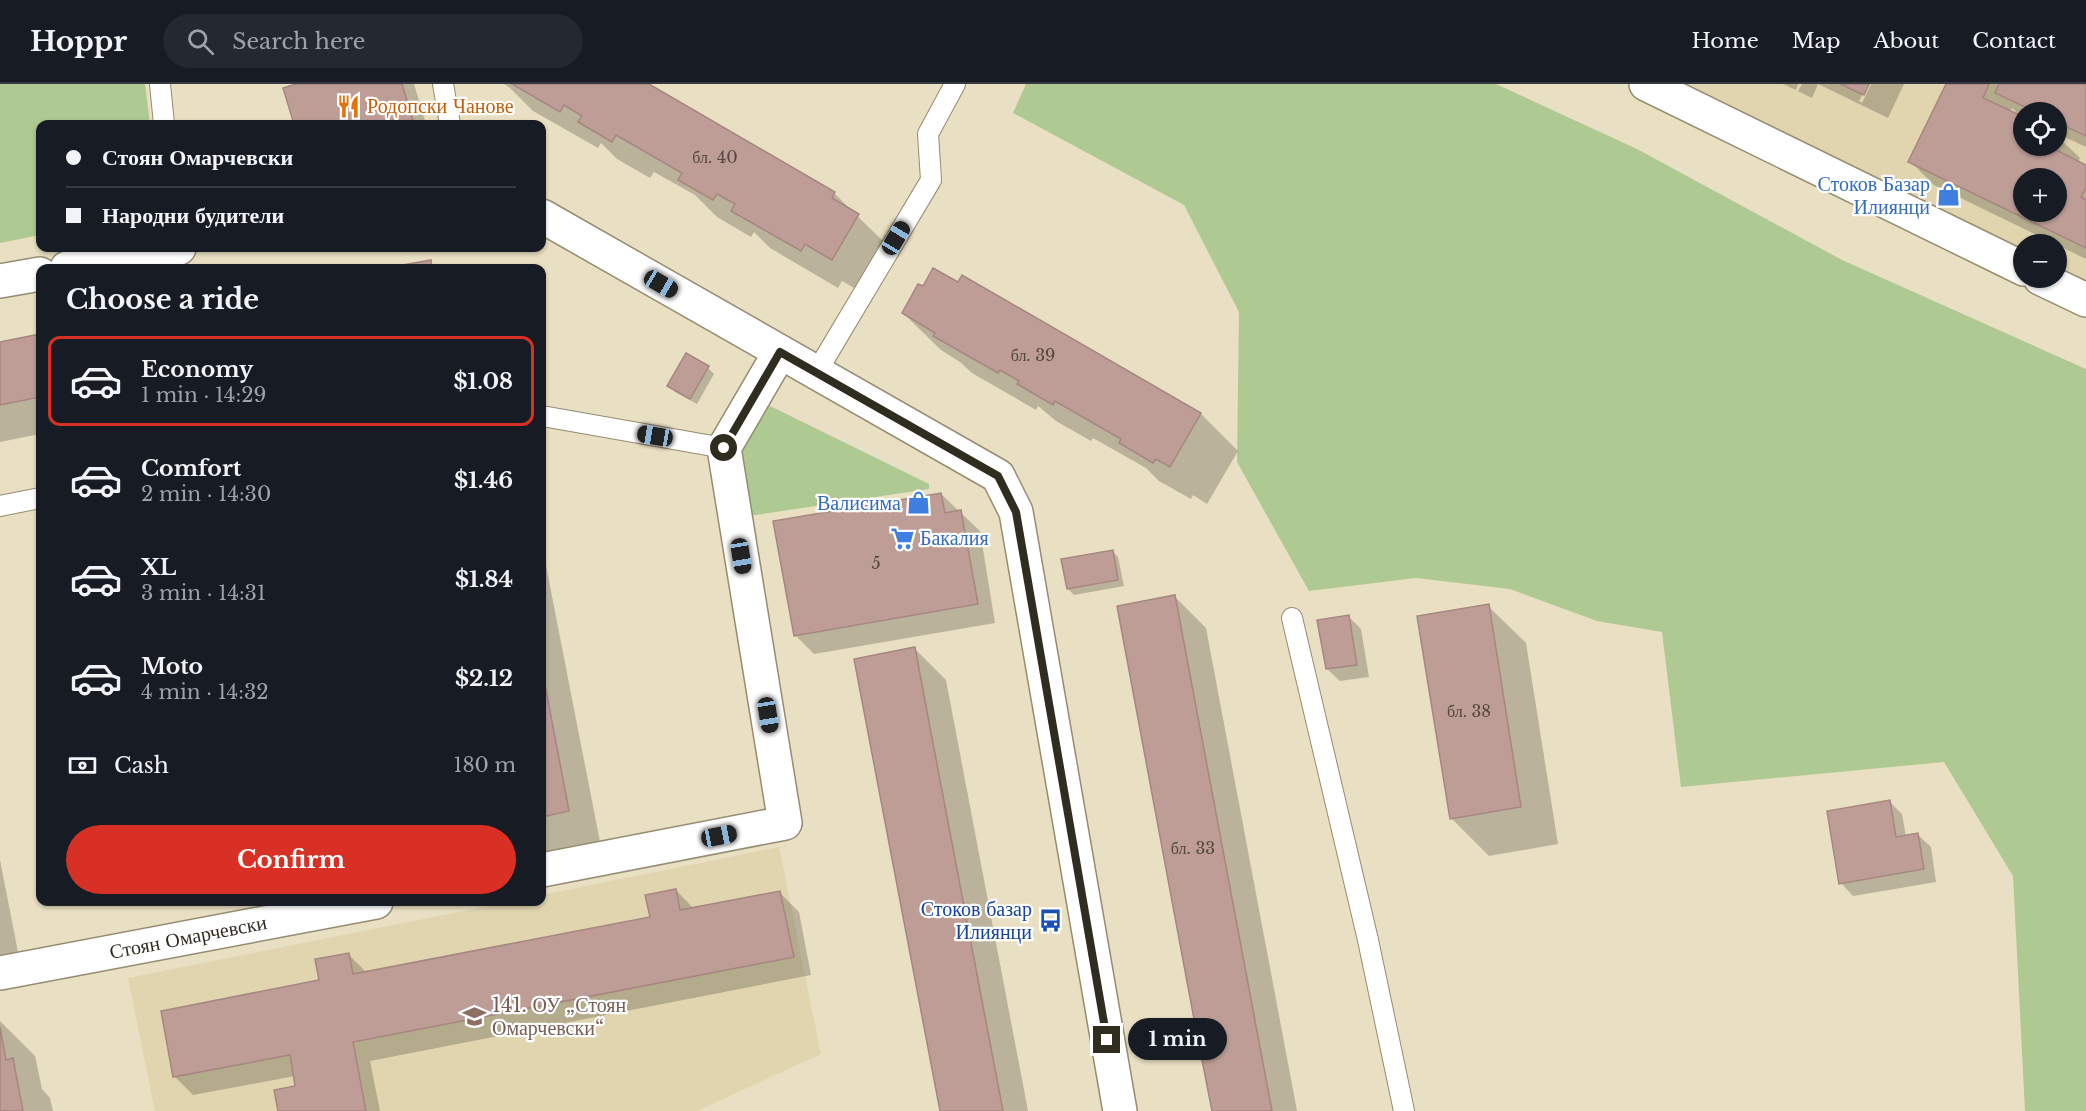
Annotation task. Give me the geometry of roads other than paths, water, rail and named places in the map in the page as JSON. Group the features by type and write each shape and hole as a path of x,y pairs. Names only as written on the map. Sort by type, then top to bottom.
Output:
{"street":[{"path":"1646,84 2013,264"},
{"path":"546,218 998,476 1016,512 1120,1111"},
{"path":"89,264 156,252"},
{"path":"0,281 36,275"},
{"path":"2065,288 2085,296"},
{"path":"546,869 785,823 724,448 780,352"},
{"name":"Стоян Омарчевски","path":"0,973 355,906"}],"lane":[{"path":"160,84 164,120"},
{"path":"443,84 449,120"},
{"path":"816,373 931,180 928,135 955,84"},
{"path":"546,417 724,448"},
{"path":"0,506 36,499"},
{"path":"1292,618 1368,940 1404,1111"}],"place":[{"name":"Родопски Чанове","path":"349,106"},
{"name":"Стоков Базар Илиянци","path":"1948,195"},
{"name":"Валисима","path":"919,503"},
{"name":"Бакалия","path":"902,538"},
{"name":"Стоков базар Илиянци","path":"1050,920"},
{"name":"141. ОУ „Стоян Омарчевски“","path":"474,1016"}]}
